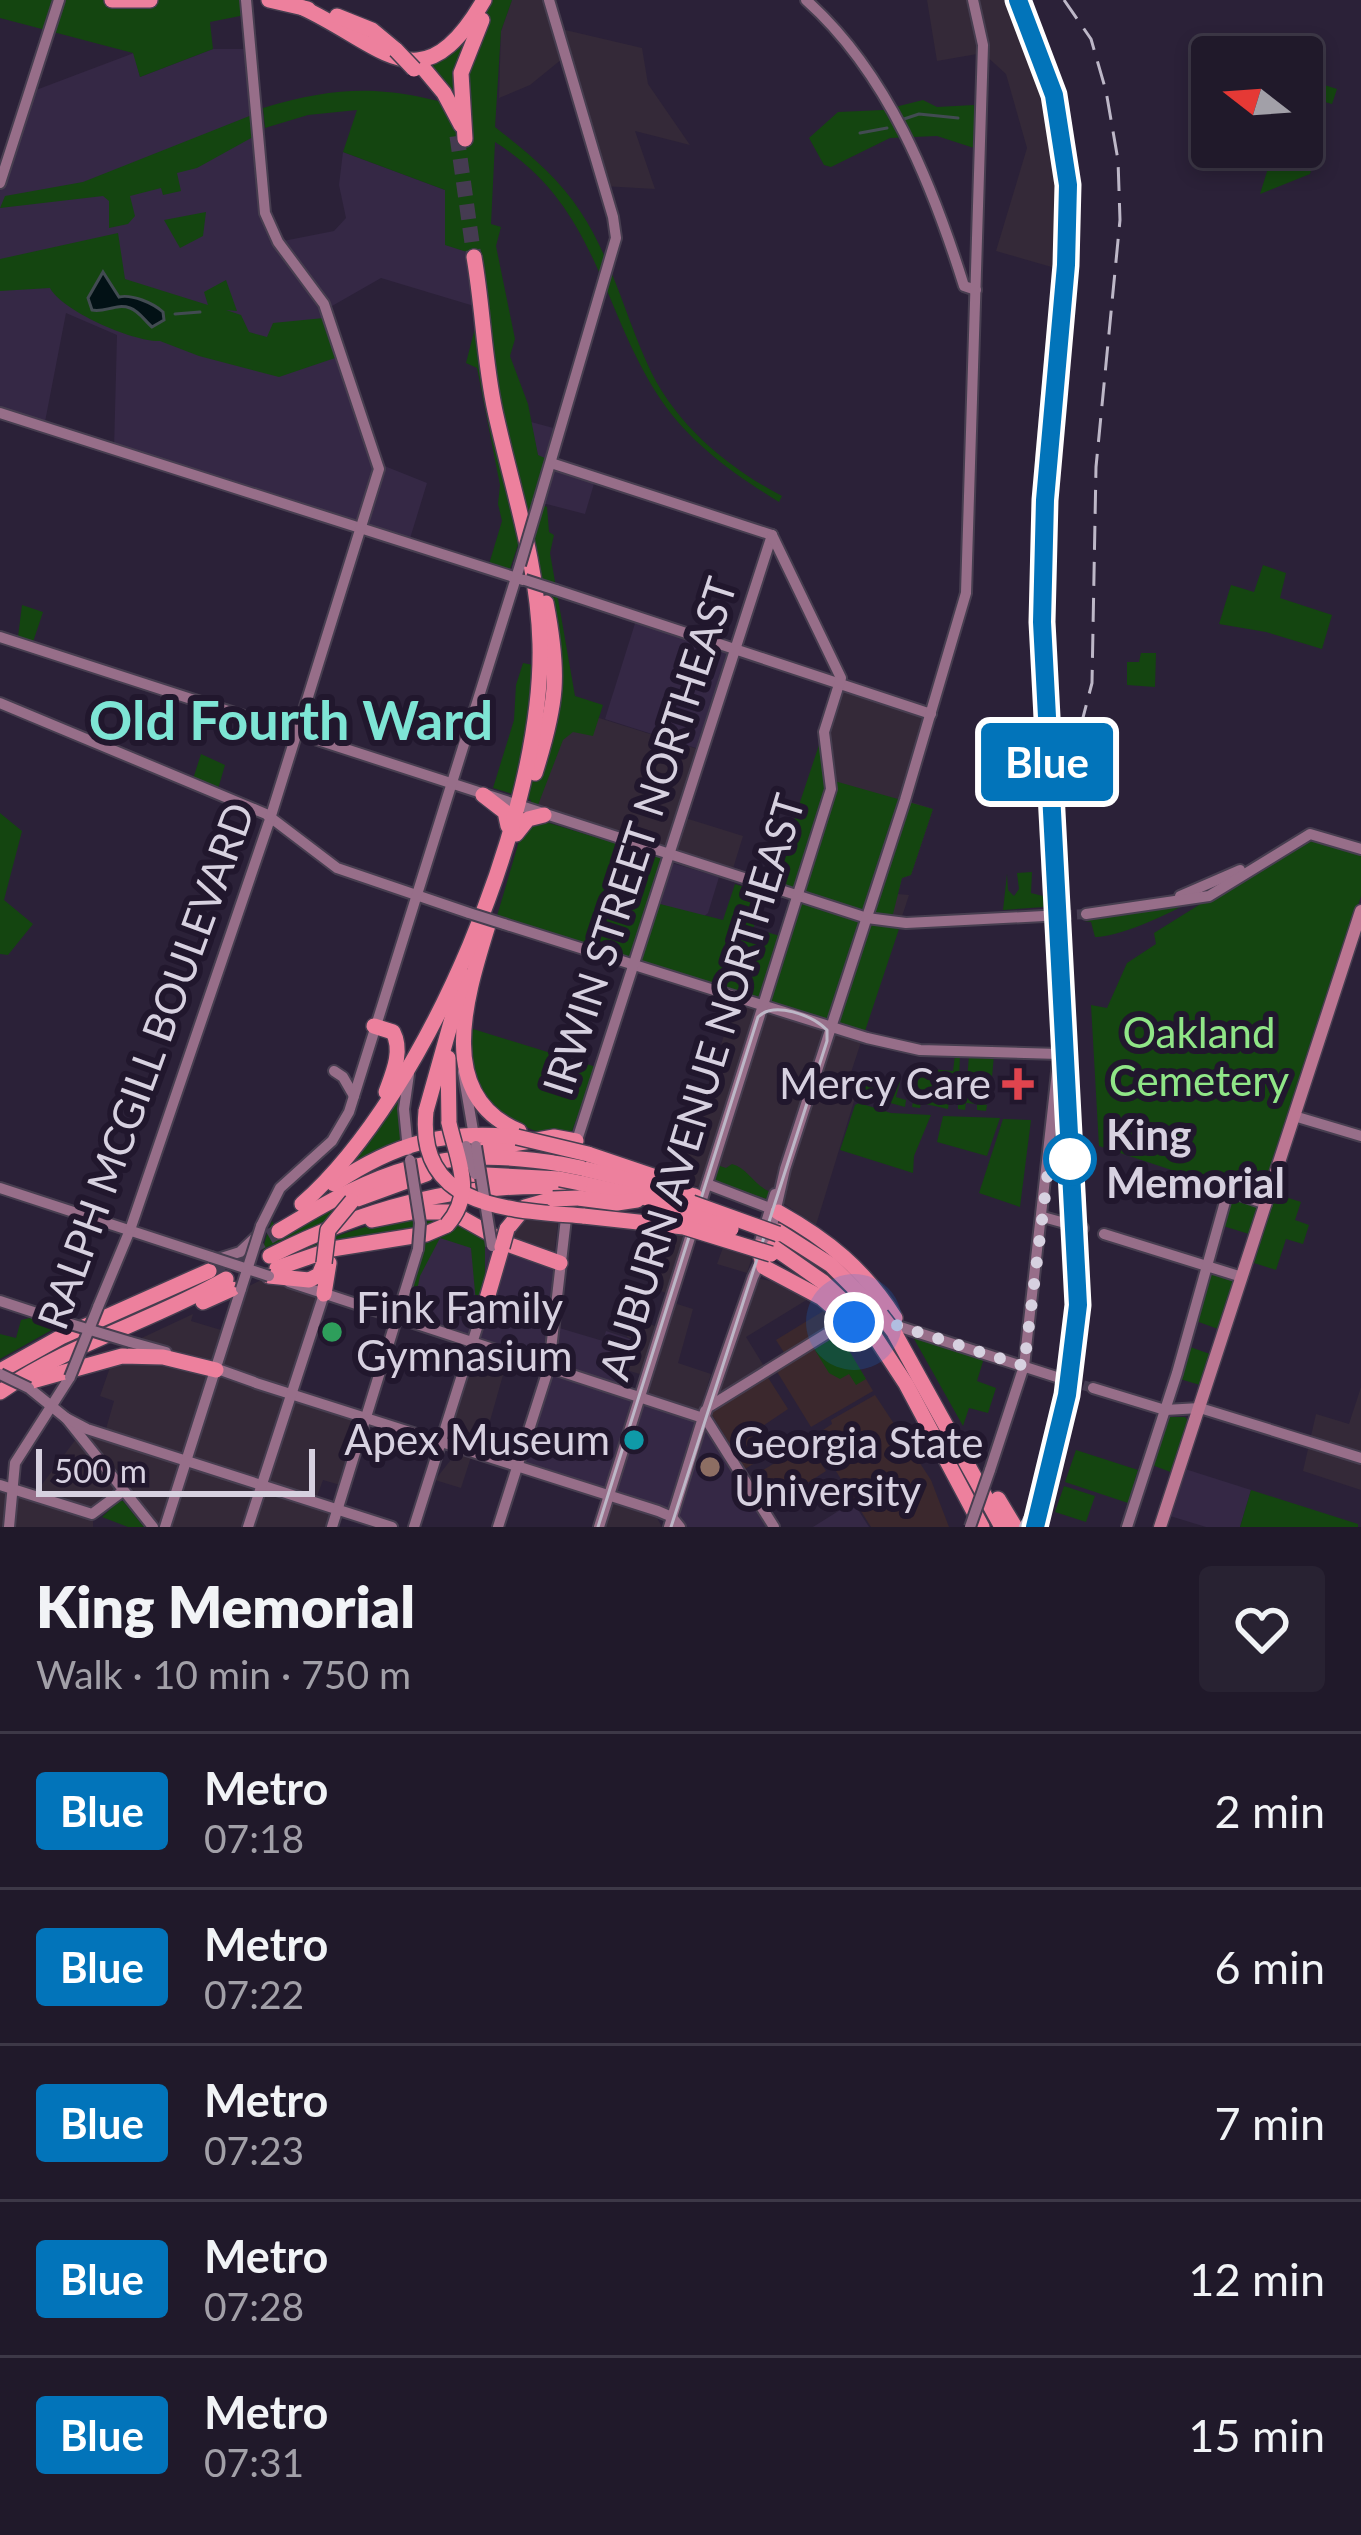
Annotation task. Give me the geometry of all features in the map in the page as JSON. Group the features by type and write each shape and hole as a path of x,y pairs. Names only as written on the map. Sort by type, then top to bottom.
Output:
{"highway":[{"path":"112,0 150,0"},
{"path":"269,0 301,4 361,24 401,50 446,93 461,138 446,93 487,0"},
{"path":"301,4 378,53 410,59 432,56 450,46 487,0"},
{"path":"477,257 493,400 520,502 539,616 537,716 520,807 466,1014 463,1056 480,1106 518,1134 538,1141 572,1176 617,1203 693,1204"},
{"path":"483,795 506,813 512,834"},
{"path":"302,1204 380,1118 411,1065 512,834 528,819 544,815"},
{"path":"474,917 426,1111 430,1153 441,1174 458,1191 499,1208 583,1216 693,1204"},
{"path":"272,1267 332,1249 426,1234 447,1225 460,1206 464,1191 445,1132 446,1082 449,1050 482,946"},
{"path":"353,1152 391,1078 398,1041 375,1035"},
{"path":"445,1132 471,1142 518,1134"},
{"path":"268,1228 377,1156 410,1153 445,1132"},
{"path":"430,1162 447,1152 495,1149 554,1137 572,1176"},
{"path":"268,1228 367,1180 430,1162 496,1158 693,1204 790,1258 823,1282 931,1432 982,1527"},
{"path":"324,1294 328,1230 353,1203 405,1179 458,1168 659,1178 741,1241 839,1272 894,1328"},
{"path":"272,1267 345,1222 428,1196 525,1187 572,1176 614,1182 693,1204 767,1247 801,1286 854,1324"},
{"path":"486,1302 497,1246 507,1229 525,1207 572,1176"},
{"path":"775,1210 841,1251 868,1280 1002,1527"},
{"path":"345,1222 412,1212 451,1212 522,1250 564,1259"},
{"path":"0,1373 62,1337 171,1290 211,1263"},
{"path":"272,1267 313,1279 327,1263"},
{"path":"0,1392 64,1354 183,1310 233,1286"},
{"path":"0,1392 122,1356 163,1357 216,1370"},
{"path":"931,1432 970,1527"},
{"path":"964,1454 1016,1527"}],"main road":[{"path":"0,184 58,0"},
{"name":"RALPH MCGILL BOULEVARD","path":"9,1527 6,1487 18,1455 70,1377 130,1230 271,818 379,469 324,304 278,242 265,213 246,0"},
{"path":"549,0 614,217 615,247 520,574 354,1096 337,1134 280,1188 260,1258 324,1294 640,1396 712,1404 862,1322 896,1325 1069,1381"},
{"path":"806,0 871,74 932,196 964,286 976,290"},
{"path":"0,1301 655,1510 672,1525 767,1247 784,1169 931,714 968,575 983,45 973,0"},
{"path":"970,1527 1024,1366 1059,1054 1048,916 1039,522 1063,187 1048,93 1012,0"},
{"path":"0,412 520,574 931,714"},
{"path":"550,463 772,535 841,684"},
{"name":"IRWIN STREET NORTHEAST","path":"497,1527 549,1366 572,1176 634,964 772,535"},
{"path":"0,637 867,918 901,923 1048,916"},
{"name":"AUBURN AVENUE NORTHEAST","path":"599,1527 693,1204 763,1007 830,794 824,732 841,684"},
{"path":"0,703 271,818 337,868 474,917 830,1028 917,1050 1059,1054"},
{"path":"1172,901 1310,834 1361,849"},
{"path":"1086,914 1209,896 1266,858"},
{"path":"1160,1527 1361,911"},
{"path":"354,1096 340,1070 357,1062 375,1035"},
{"path":"463,1056 471,1142 497,1246"},
{"path":"332,1527 418,1250 420,1222 404,1102 411,1065"},
{"path":"1294,1115 1361,1136"},
{"path":"0,1188 130,1230 211,1263 272,1267"},
{"path":"1127,1527 1228,1191 1265,1204"},
{"path":"1045,1201 1063,1222"},
{"path":"693,1204 775,1210"},
{"path":"1043,1217 1083,1228"},
{"path":"211,1263 241,1252 268,1228"},
{"path":"165,1527 216,1370 233,1286 248,1269 268,1228"},
{"path":"1104,1234 1242,1277"},
{"path":"767,1247 712,1404 774,1527"},
{"path":"248,1527 324,1294"},
{"path":"414,1527 486,1302"},
{"path":"64,1322 76,1340 78,1358"},
{"path":"78,1358 91,1344 123,1340"},
{"path":"0,1373 29,1388 66,1418 153,1527"},
{"path":"1093,1388 1165,1411 1200,1408 1361,1457"},
{"path":"66,1418 392,1527"},
{"path":"6,1487 92,1514 123,1491"},
{"path":"592,1490 604,1514"}],"shaded area":[{"path":"512,0 552,0 561,29 642,48 648,84 690,145 635,131 655,189 603,186 562,59 530,85 499,98 501,31"},
{"path":"927,0 1012,0 1058,136 1062,270 996,251 1027,148 1006,74 983,53 937,61"},
{"path":"213,49 251,49 264,208 278,242 334,231 346,218 339,185 343,152 445,190 445,244 467,252 474,306 381,278 325,310 382,465 427,483 408,545 114,449 117,335 66,313 44,427 0,413 0,191 28,93 134,53 140,77"},
{"path":"103,272 119,297 148,303 163,312 164,320 152,327 130,308 92,310 88,298"},
{"path":"531,422 561,430 551,464 596,477 585,514 535,501 538,456"},
{"path":"637,617 731,647 699,749 605,719"},
{"path":"846,682 926,710 902,794 905,800 933,809 911,875 902,878 898,894 909,895 844,1094 855,1098 816,1225 778,1200 772,1216 678,1179 736,998 795,1017 827,727"},
{"path":"561,706 704,751 682,817 743,836 731,875 531,812"},
{"path":"672,863 719,877 703,917 659,904"},
{"path":"560,1204 554,1256 507,1241 517,1217"},
{"name":"Georgia State University","path":"425,1228 562,1265 556,1327 603,1341 606,1331 630,1339 615,1389 702,1415 775,1527 666,1527 668,1519 513,1469 543,1369 399,1322"},
{"path":"668,1229 688,1234 669,1294 649,1287"},
{"path":"725,1242 753,1254 747,1273 717,1264"},
{"path":"263,1279 312,1294 316,1300 246,1527 158,1527 79,1430 106,1429 114,1401 100,1396 116,1350 193,1314 191,1321 231,1333 245,1288"},
{"path":"760,1279 813,1296 746,1337 765,1368 719,1396 754,1283"},
{"path":"674,1303 693,1309 678,1363 711,1374 700,1410 646,1392"},
{"path":"825,1310 834,1324 785,1354 776,1340"},
{"path":"632,1318 658,1327 643,1375 623,1369 632,1339 627,1337"},
{"path":"838,1332 873,1391 811,1427 776,1370"},
{"path":"476,1352 507,1361 482,1449 447,1438"},
{"path":"767,1376 788,1409 757,1430 771,1453 745,1469 712,1410"},
{"path":"1361,1387 1361,1490 1303,1471 1316,1414 1349,1424"},
{"path":"875,1395 931,1480 949,1527 871,1527 814,1436 831,1420"},
{"path":"293,1401 360,1422 340,1485 323,1480 316,1499 268,1483"},
{"path":"76,1439 116,1490 93,1508 37,1491"},
{"path":"808,1443 826,1471 768,1508 750,1478"},
{"path":"457,1452 471,1457 461,1488 435,1480"},
{"path":"1185,1469 1251,1490 1240,1527 1206,1527 1170,1516"},
{"path":"264,1491 331,1513 327,1527 248,1527"},
{"path":"0,1493 93,1521 93,1527 0,1527"},
{"name":"Georgia State University","path":"853,1502 869,1527 813,1527"},
{"path":"611,1503 657,1518 662,1527 604,1527"}],"green space":[{"path":"0,0 248,0 250,14 210,22 213,49 140,77 133,53 0,18"},
{"path":"492,0 512,0 501,31 495,127 552,176 580,211 609,266 647,363 671,404 721,456 782,496 779,502 730,469 673,416 641,365 577,228 529,168 495,142 491,224 501,227 496,246 515,339 510,356 528,404 538,455 547,459 535,501 547,507 549,532 554,535 550,553 575,696 603,705 593,736 573,732 563,740 533,818 673,861 660,904 723,920 735,884 765,894 749,930 755,937 763,931 780,936 792,899 770,892 823,733 831,780 933,809 911,875 902,878 891,922 901,923 863,1037 497,916 531,800 493,788 514,720 523,663 533,665 532,619 519,542 510,569 489,564 502,521 500,485 477,368 466,363 476,324 467,252 445,245 445,190 343,152 357,110 308,115 265,128 263,108 318,95 366,91 468,109 468,67"},
{"path":"471,24 459,97 451,96 429,70 430,58"},
{"path":"1323,85 1337,89 1332,104 1323,101"},
{"path":"923,100 937,107 974,105 974,148 937,136 890,138 831,167 824,165 809,138 838,112 883,110"},
{"path":"252,115 253,137 197,168 177,173 181,191 163,195 161,188 130,196 135,216 128,224 109,228 109,201 103,196 0,208 5,196 83,182"},
{"path":"1268,168 1312,168 1310,174 1260,194"},
{"path":"206,212 203,236 180,248 164,220"},
{"path":"118,233 125,279 208,305 204,292 226,280 237,311 226,310 241,315 249,332 267,337 273,323 324,318 338,357 279,377 116,331 68,306 50,288 0,291 0,259"},
{"path":"1263,565 1286,573 1280,598 1332,615 1322,649 1219,624 1231,585 1254,592"},
{"path":"22,605 43,612 33,642 18,637"},
{"path":"1141,653 1156,653 1155,687 1127,685 1127,662 1139,662"},
{"path":"201,754 225,765 218,789 193,779"},
{"path":"0,813 22,831 4,900 33,924 8,955 0,954"},
{"name":"Oakland Cemetery","path":"1311,839 1361,855 1361,896 1262,1200 1099,1146 1091,1005 1107,1008 1127,963 1156,944 1154,933"},
{"path":"1032,872 1031,893 1043,896 1044,907 1003,910 1007,874 1008,890 1014,896 1019,889 1017,873"},
{"path":"1185,904 1104,936 1095,937 1091,922 1084,921"},
{"path":"470,1028 596,1067 572,1131 546,1135 502,1118 475,1090"},
{"path":"955,1055 960,1055 959,1080 967,1081 969,1055 994,1055 991,1089 987,1102 980,1103 987,1105 986,1111 966,1103 965,1110 958,1109 958,1103 949,1102 948,1109 921,1103 920,1108 912,1107 919,1068 953,1071"},
{"path":"865,1073 900,1082 896,1097 906,1100 905,1107 847,1091 849,1085 860,1088"},
{"path":"400,1090 401,1142 331,1183"},
{"path":"859,1103 891,1113 931,1115 914,1156 913,1173 840,1150"},
{"path":"943,1116 1000,1118 987,1156 937,1142"},
{"path":"1003,1119 1031,1120 1020,1207 979,1193"},
{"path":"732,1164 771,1192 767,1199 712,1182 717,1165"},
{"path":"1276,1194 1301,1202 1295,1220 1309,1225 1303,1244 1286,1239 1276,1270 1254,1263"},
{"path":"350,1198 357,1208 265,1248 274,1263 378,1224 445,1214 443,1224 273,1269 268,1264 264,1246 272,1221 283,1238"},
{"path":"1231,1199 1258,1207 1249,1234 1223,1226"},
{"path":"460,1217 485,1232 480,1304 476,1303 471,1248 440,1238 420,1276 414,1305 408,1306 425,1239"},
{"path":"1209,1273 1234,1282 1218,1329 1196,1321"},
{"path":"30,1318 57,1327 0,1359 0,1334 16,1338 21,1320"},
{"path":"838,1332 866,1379 856,1385 849,1374 840,1379 829,1373 813,1347"},
{"path":"913,1337 984,1358 977,1381 996,1388 988,1413 969,1408 963,1426"},
{"path":"1190,1347 1210,1354 1200,1385 1180,1379"},
{"path":"1168,1417 1185,1417 1189,1422 1173,1473 1152,1465"},
{"path":"1076,1450 1138,1470 1128,1503 1065,1482"},
{"path":"1064,1486 1095,1496 1086,1522 1055,1512"},
{"path":"1251,1490 1358,1524 1358,1527 1240,1527"},
{"path":"119,1501 144,1527 128,1527 102,1517"}],"waterway":[{"path":"901,120 919,114 958,118"},
{"path":"860,133 887,128"},
{"path":"175,314 200,312"}],"tunnel":[{"path":"457,136 474,257"},
{"path":"1047,916 1086,914"},
{"path":"209,1271 279,1231"},
{"path":"1069,1381 1093,1388"}],"tram line":[{"path":"598,1527 758,1017 773,1010 793,1012 827,1030 827,1041 671,1527"}],"railway":[{"path":"1020,1527 1044,1475 1070,1395 1085,1273 1081,1160 1058,888 1049,615 1052,479 1072,252 1071,155 1064,105 1029,0"},
{"path":"1062,798 1092,683 1096,467 1120,220 1118,160 1106,91 1091,39 1064,0"}],"metro line":[{"name":"Blue","path":"1018,0 1046,67 1059,117 1069,209 1045,500 1042,622 1078,1305 1067,1395 1035,1527"}],"place":[{"name":"Mercy Care","path":"1018,1084"},
{"name":"King Memorial","path":"1070,1159"},
{"name":"Fink Family Gymnasium","path":"332,1332"},
{"name":"Apex Museum","path":"634,1440"},
{"name":"Georgia State University","path":"710,1467"}],"district":[{"name":"Old Fourth Ward","path":"291,721"}],"route":[{"path":"854,1322 896,1325 1024,1366 1051,1147 1070,1159"}]}
